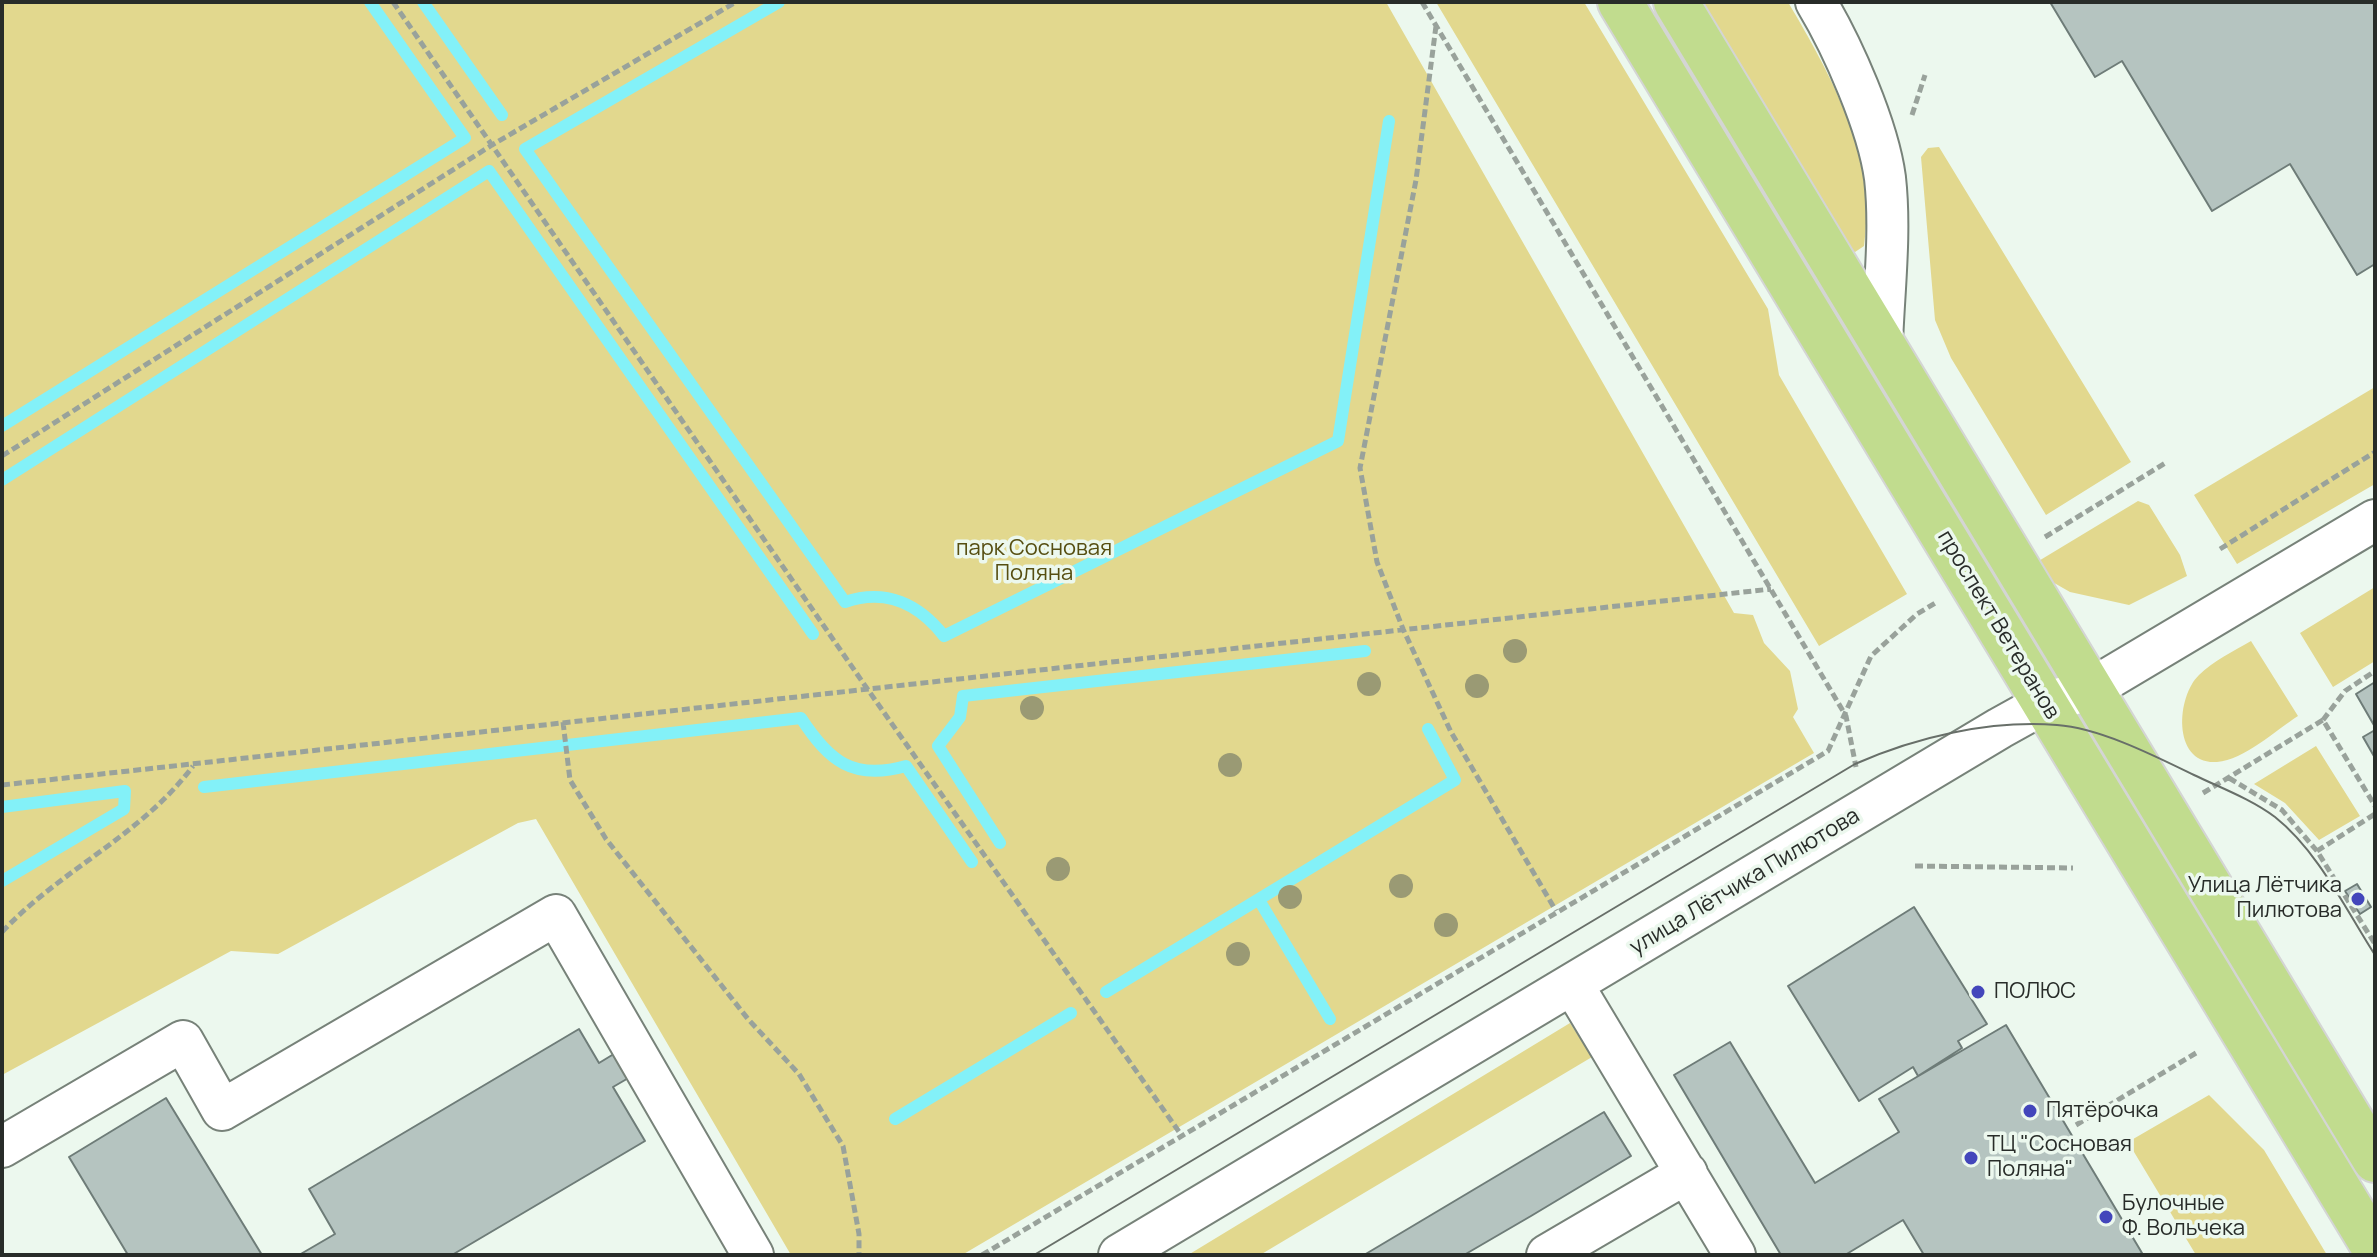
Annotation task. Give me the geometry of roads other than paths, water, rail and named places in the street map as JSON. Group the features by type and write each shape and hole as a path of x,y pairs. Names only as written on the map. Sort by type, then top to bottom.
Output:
{"main road":[{"name":"проспект Ветеранов","path":"1620,2 2375,1249"},
{"path":"1676,2 2375,1160"}],"street":[{"path":"1816,2 1833,30 1867,113 1885,177 1882,343"},
{"name":"улица Лётчика Пилютова","path":"1119,1255 2045,703 2091,689 2375,520"},
{"path":"2,1147 183,1041 222,1110 556,915 753,1255"},
{"path":"1573,985 1735,1255"},
{"path":"1547,1255 1687,1173"}],"waterway":[{"path":"2,426 465,138 370,2"},
{"path":"423,2 502,115"},
{"path":"779,2 525,149 845,602 874,597 900,602 924,615 944,636 1338,441 1389,121"},
{"path":"2,480 489,171 813,634"},
{"path":"1000,843 938,746 960,717 963,696 1365,651"},
{"path":"204,787 801,718 822,746 844,764 871,771 906,766 972,862"},
{"path":"1106,992 1455,780 1428,729"},
{"path":"2,807 125,791 124,809 2,881"},
{"path":"1259,900 1330,1019"},
{"path":"895,1119 1071,1013"}],"tram line":[{"path":"1034,1255 1855,764 1953,732 2005,725 2074,727 2127,744 2246,799 2275,817 2305,847 2375,955"}],"place":[{"name":"Улица Лётчика Пилютова","path":"2358,899"},
{"name":"ПОЛЮС","path":"1978,992"},
{"name":"Пятёрочка","path":"2030,1111"},
{"name":"ТЦ \"Сосновая Поляна\"","path":"1971,1158"},
{"name":"Булочные Ф. Вольчека","path":"2106,1217"}],"park label":[{"name":"парк Сосновая Поляна","path":"1034,562"}]}
